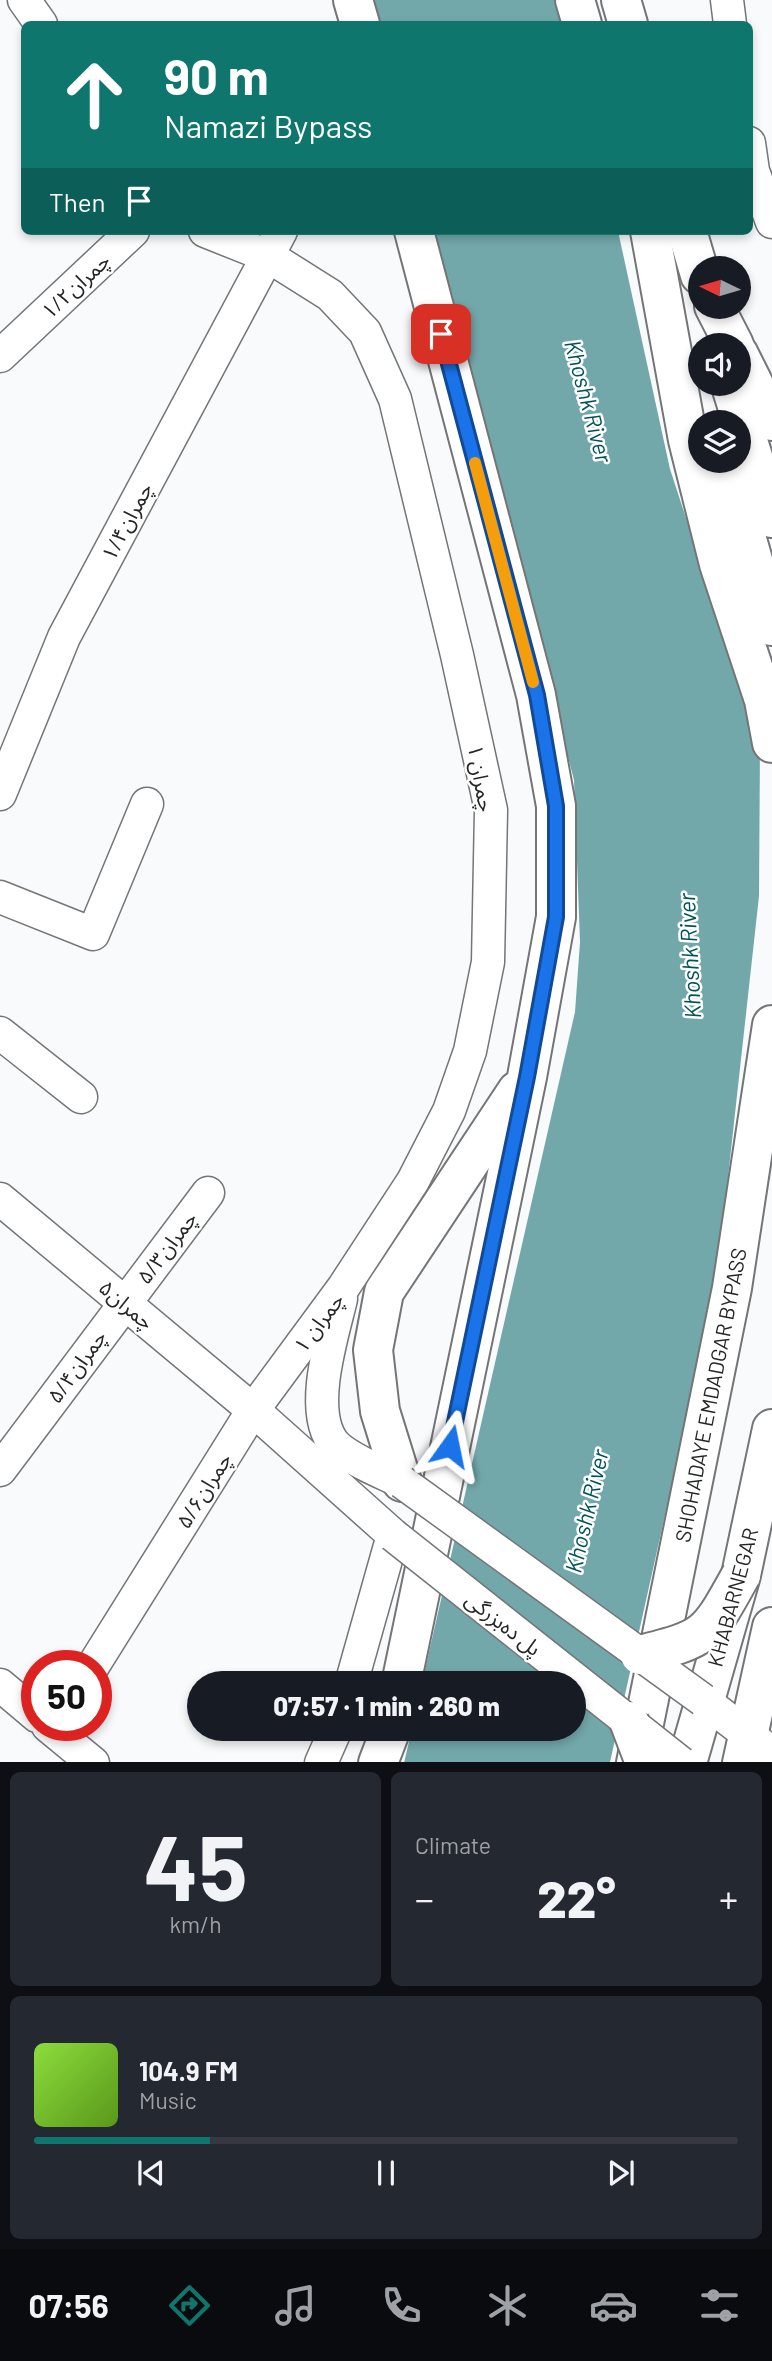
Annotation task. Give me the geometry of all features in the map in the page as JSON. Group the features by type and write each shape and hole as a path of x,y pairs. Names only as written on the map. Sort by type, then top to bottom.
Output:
{"main road":[{"path":"353,0 359,21"},
{"path":"575,0 581,21"},
{"path":"621,0 627,21"},
{"path":"404,1671 527,1077 556,917 556,806 537,695 415,235"},
{"path":"651,235 688,346"},
{"path":"651,235 688,440 719,564 764,700 772,743"},
{"path":"688,235 694,256"},
{"path":"751,378 772,421"},
{"path":"734,396 772,518"},
{"path":"728,473 772,626"},
{"name":"SHOHADAYE EMDADGAR BYPASS","path":"636,1762 733,1288 772,1025"},
{"path":"402,1482 380,1411 373,1350 384,1292 527,1077"},
{"name":"KHABARNEGAR","path":"687,1762 741,1575 772,1430"},
{"path":"640,1655 691,1642 713,1624 741,1575"},
{"path":"754,1751 771,1636"},
{"path":"629,1721 645,1762"},
{"path":"378,1762 386,1741"}],"street":[{"path":"24,0 39,21"},
{"path":"727,0 730,21"},
{"path":"753,171 772,222"},
{"name":"چمران۱/۲","path":"9,347 129,235"},
{"name":"چمران ۱","path":"228,235 275,243 365,332 395,399 457,655 491,810 488,962 470,1051 449,1111 413,1181 343,1288 253,1410"},
{"name":"چمران۱/۴","path":"0,794 64,637 275,243"},
{"path":"0,897 93,934 147,804"},
{"path":"0,1033 81,1097"},
{"name":"چمران۵/۳","path":"124,1301 208,1192"},
{"name":"چمران۵","path":"0,1199 253,1410 393,1535"},
{"path":"343,1288 322,1393 323,1418 333,1442 402,1482 703,1700 754,1751"},
{"name":"چمران۵/۴","path":"0,1470 124,1301"},
{"name":"چمران۵/۶","path":"103,1650 253,1410"},
{"path":"355,1671 393,1535"},
{"name":"پل ده‌بزرگی","path":"393,1535 681,1762"},
{"path":"0,1685 21,1702"},
{"path":"69,1741 93,1762"},
{"path":"321,1762 331,1741"}],"water":[{"path":"372,0 564,0 570,21 378,21"},
{"name":"Khoshk River","path":"433,235 619,235 670,469 760,745 759,896 716,1286 610,1762 404,1762 409,1741 586,1741 586,1671 425,1671 575,1012 580,942 574,780"}],"slow traffic":[{"path":"475,463 533,682"}],"route":[{"path":"441,334 537,695 556,806 556,917 527,1077 450,1446"}]}
